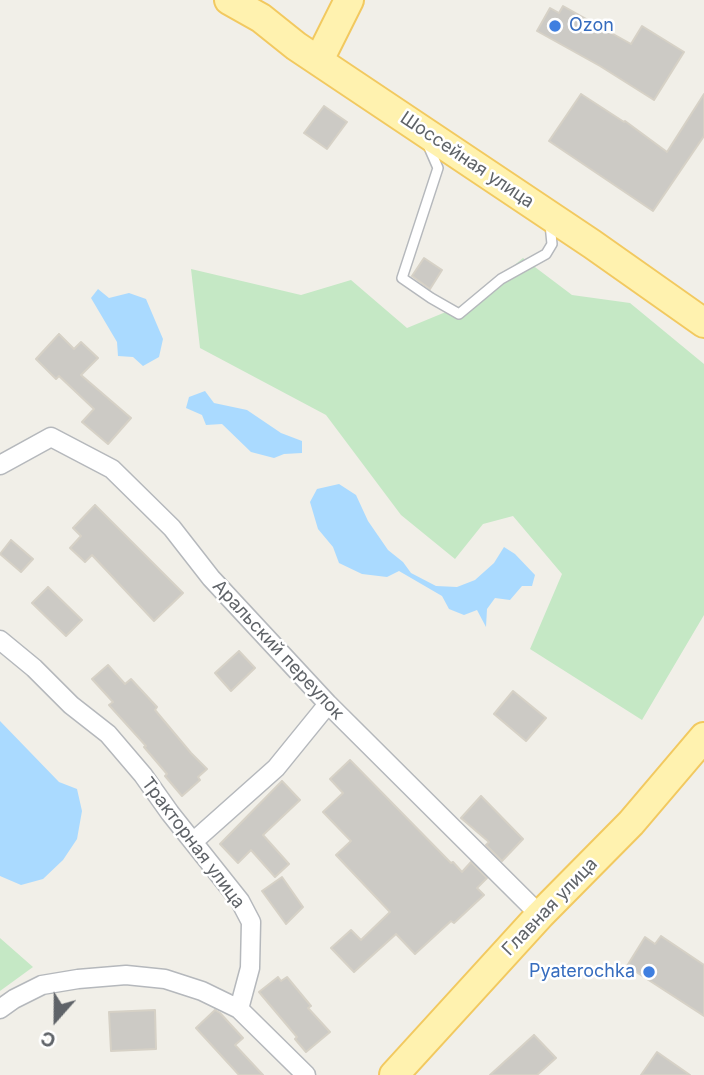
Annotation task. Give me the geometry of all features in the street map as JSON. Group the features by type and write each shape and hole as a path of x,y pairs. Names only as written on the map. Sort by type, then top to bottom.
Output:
{"main road":[{"name":"Шоссейная улица","path":"229,0 261,18 296,46 422,129 704,323"},
{"path":"319,60 349,0"},
{"name":"Главная улица","path":"400,1073 540,915 631,823 704,737"}],"street":[{"name":"Аральский переулок","path":"0,465 51,437 112,469 172,528 211,578 328,704 540,915"},
{"name":"Тракторная улица","path":"0,640 34,668 71,705 108,734 240,901 251,922 250,968 239,1009"},
{"path":"194,841 276,768 328,704"},
{"path":"0,1010 14,999 42,985 126,975 165,979 202,991 239,1009 306,1075"}],"lane":[{"path":"422,129 438,167 402,278 431,298 459,314 501,279 546,254 552,244 550,216"}],"green space":[{"path":"523,258 572,295 630,303 704,364 704,615 642,720 530,649 562,574 513,516 483,524 455,559 401,515 326,415 200,348 191,269 301,295 351,280 407,328 470,302"},
{"path":"0,938 33,967 0,991"}],"water":[{"path":"98,289 109,298 129,293 146,299 163,339 159,357 143,366 133,357 118,356 117,342 91,298"},
{"path":"205,391 214,403 247,410 281,433 302,441 302,453 284,454 274,458 251,452 222,424 206,425 202,415 186,408 189,397"},
{"path":"339,484 356,495 368,521 388,550 403,562 411,573 436,586 457,587 475,580 494,563 504,547 515,554 535,575 532,586 522,586 510,600 495,598 487,609 486,627 477,610 464,615 449,609 442,596 399,571 387,577 362,574 339,563 333,547 318,529 310,502 317,489"},
{"path":"0,721 59,782 77,789 82,811 77,839 63,860 43,879 21,885 0,876"}],"building":[{"path":"563,6 631,44 642,26 684,52 654,100 537,31 550,8 559,13"},
{"path":"581,94 625,121 667,152 704,94 704,136 653,211 549,141"},
{"path":"324,106 347,122 327,149 304,133"},
{"path":"424,258 442,270 430,289 412,276"},
{"path":"59,334 74,349 81,342 98,358 81,375 131,418 108,444 82,422 94,409 59,376 56,379 36,359"},
{"path":"95,505 183,593 154,621 92,555 85,562 70,548 81,536 73,528"},
{"path":"11,540 33,559 21,572 0,554"},
{"path":"48,587 82,620 66,636 32,603"},
{"path":"239,651 255,668 231,691 215,673"},
{"path":"108,665 125,684 131,679 207,769 198,777 200,780 182,796 144,747 146,746 109,705 113,702 92,679"},
{"path":"513,691 546,718 526,741 494,714"},
{"path":"350,760 451,863 462,872 471,862 487,878 477,888 484,895 415,954 396,934 354,972 331,948 351,930 361,940 390,912 336,855 351,841 323,812 343,793 330,779"},
{"path":"282,781 300,800 263,835 289,864 275,877 251,850 238,863 220,844"},
{"path":"481,796 523,839 502,861 486,845 489,842 461,818"},
{"path":"282,877 303,907 286,924 262,891"},
{"path":"661,936 704,965 704,1016 627,966 645,937 655,944"},
{"path":"278,977 281,981 287,977 311,1006 308,1008 330,1032 306,1052 295,1039 297,1037 259,992"},
{"path":"155,1010 156,1049 111,1051 109,1012"},
{"path":"215,1010 243,1038 235,1045 263,1075 239,1075 196,1028"},
{"path":"534,1035 556,1058 537,1075 490,1075"},
{"path":"657,1052 690,1075 641,1075"}],"place":[{"name":"Ozon","path":"555,26"},
{"name":"Pyaterochka","path":"649,972"}]}
